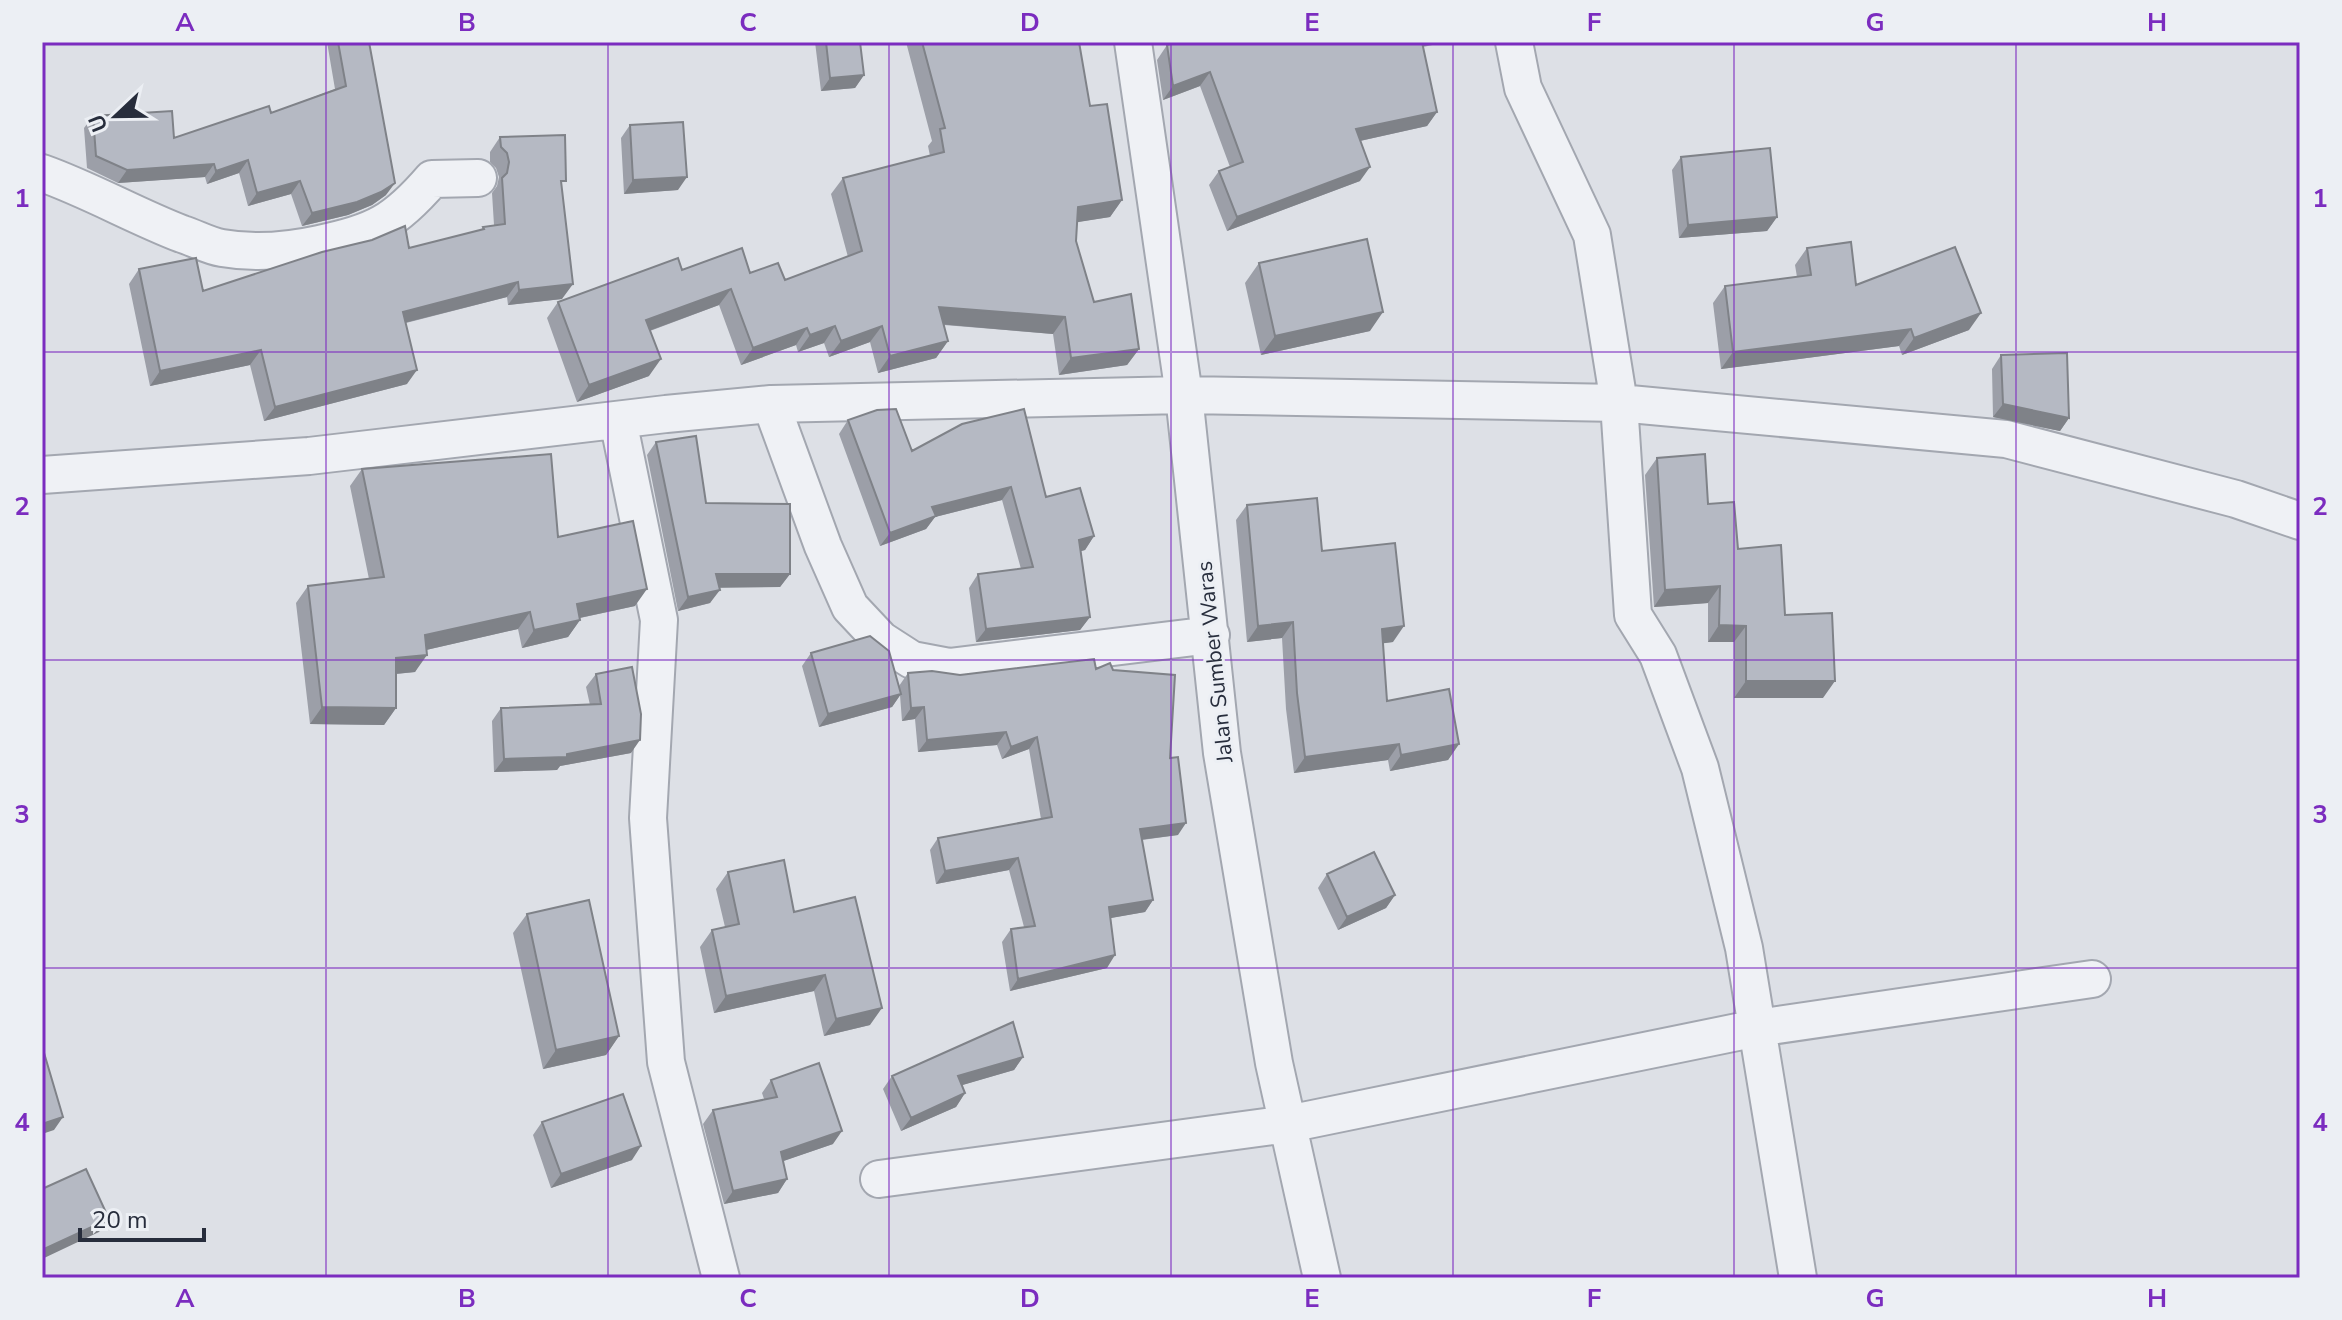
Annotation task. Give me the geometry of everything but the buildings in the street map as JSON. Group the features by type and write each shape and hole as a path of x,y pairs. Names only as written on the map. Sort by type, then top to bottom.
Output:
{"street":[{"name":"Jalan Sumber Waras","path":"1133,42 1184,395 1222,753 1274,1063 1322,1278"},
{"path":"1514,42 1523,88 1592,235 1619,403 1633,615 1658,655 1700,768 1744,948 1798,1278"},
{"path":"42,173 146,220 220,248 280,252 353,237 379,227 407,208 432,179 478,178"},
{"path":"42,475 309,456 771,404 1184,395 1619,403 2006,439 2236,499 2300,521"},
{"path":"771,404 823,546 850,607 881,640 912,660 949,667 1211,635"},
{"path":"618,420 659,620 648,818 666,1062 721,1278"},
{"path":"879,1179 1288,1124 1757,1028 2092,979"}]}
